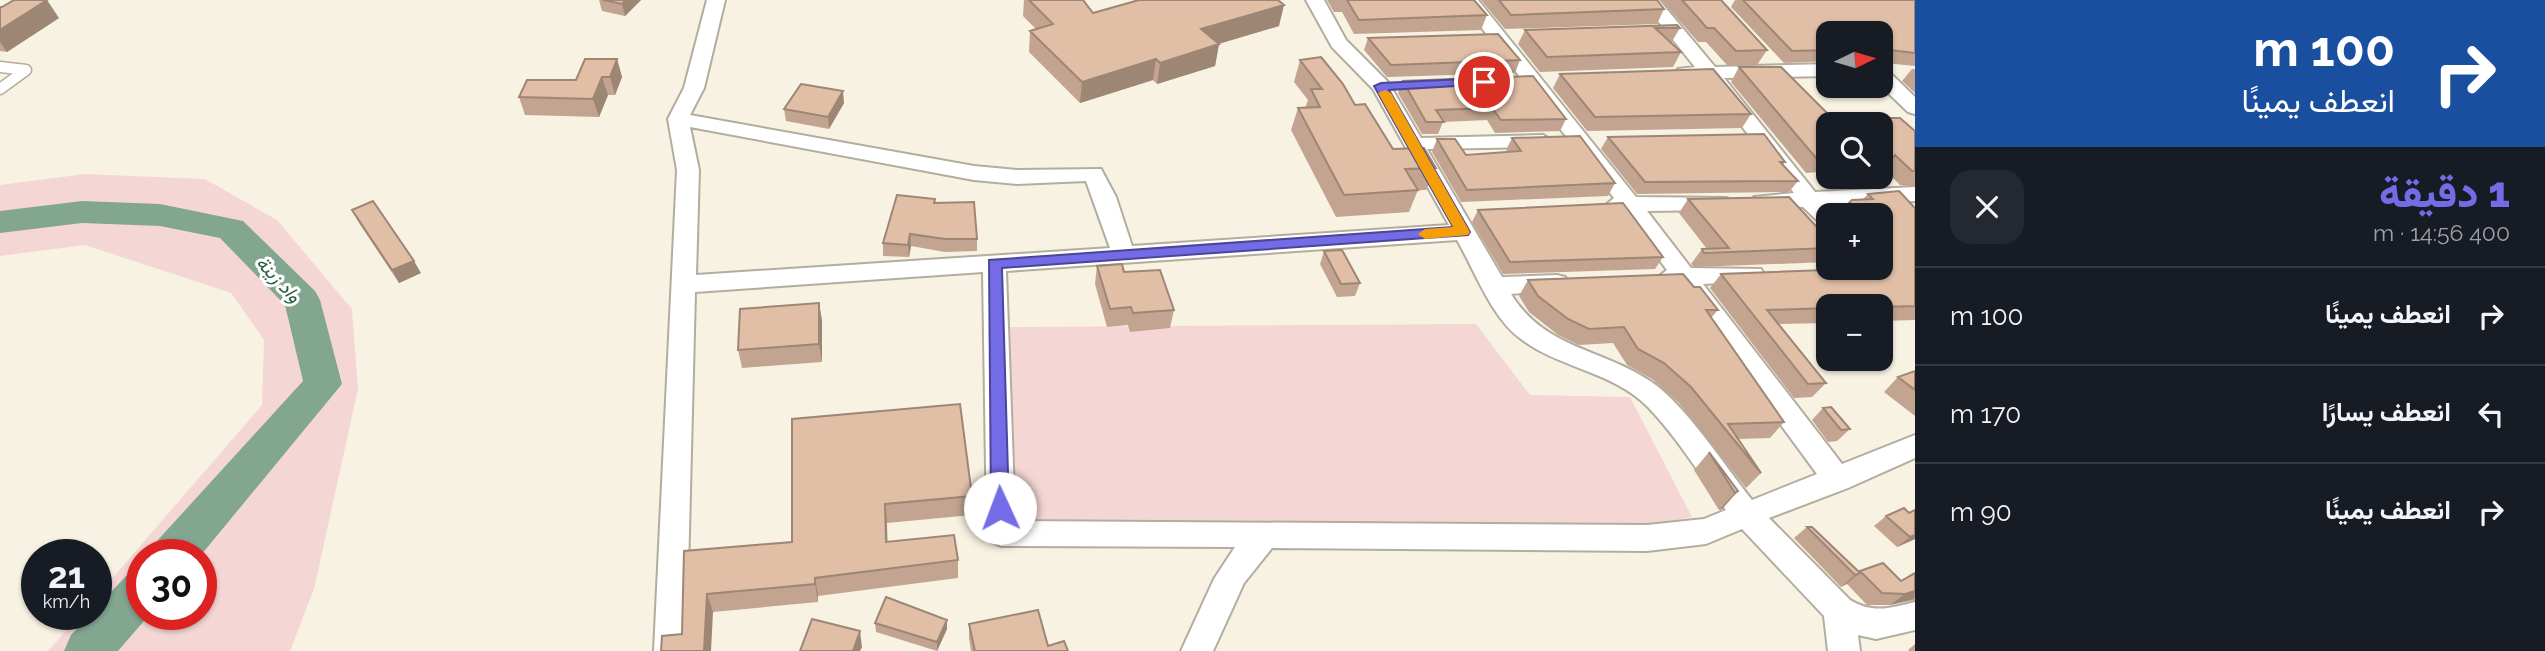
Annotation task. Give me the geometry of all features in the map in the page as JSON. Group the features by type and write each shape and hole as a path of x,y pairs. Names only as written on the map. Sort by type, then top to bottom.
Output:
{"street":[{"path":"670,651 686,284 688,170 678,118 694,88 716,0"},
{"path":"1315,0 1338,43 1381,86 1511,313 1529,334 1612,369 1641,386 1657,400 1746,514 1839,610 1853,620 1874,626 1915,616"},
{"path":"1469,0 1536,79 1631,204 1682,277 1838,480"},
{"path":"1650,0 1816,207"},
{"path":"1648,32 1675,31"},
{"path":"1473,38 1527,36"},
{"path":"1338,43 1365,42"},
{"path":"1757,50 1794,89"},
{"path":"1669,74 1816,70"},
{"path":"1894,73 1904,73"},
{"path":"1510,80 1563,78"},
{"path":"1381,86 1406,85"},
{"path":"1894,86 1915,108"},
{"path":"678,118 974,173 1017,177 1093,174 1105,197 1123,253"},
{"path":"1734,137 1762,137"},
{"path":"1414,143 1611,140"},
{"path":"1590,206 1811,202 1904,195 1915,219"},
{"path":"686,284 1123,253 1459,222 1482,211"},
{"path":"994,264 1001,533 1597,536 1625,540 1706,531 1838,480 1915,446"},
{"path":"1642,279 1778,274"},
{"path":"1495,286 1575,282"},
{"path":"1197,651 1229,578 1241,559 1266,534"},
{"path":"1839,610 1844,651"}],"lane":[{"path":"0,67 26,70 0,89"}],"shaded area":[{"path":"85,174 205,179 277,220 352,309 358,389 314,589 290,651 48,651 67,630 112,630 112,578 126,562 126,630 217,630 217,539 146,539 262,405 264,340 231,293 85,245 0,256 0,185"},
{"path":"1476,324 1530,395 1630,397 1692,517 1625,530 1016,529 1001,327"}],"building":[{"path":"14,0 47,0 0,30 0,7"},
{"path":"603,0 625,0 622,4"},
{"path":"1029,0 1083,0 1093,13 1139,0 1278,0 1284,5 1201,29 1219,44 1160,63 1156,59 1082,82 1030,31 1053,24"},
{"path":"1347,0 1474,0 1487,15 1359,20"},
{"path":"1499,0 1657,0 1664,9 1511,15"},
{"path":"1682,0 1721,0 1767,50 1736,51 1714,28 1707,28"},
{"path":"1743,0 1915,0 1915,53 1894,50 1894,21 1816,21 1816,50 1792,51"},
{"path":"1677,25 1680,28 1655,28 1681,52 1547,57 1525,30"},
{"path":"1498,34 1520,60 1391,65 1368,38"},
{"path":"1321,57 1343,84 1355,105 1365,104 1393,149 1424,148 1436,168 1405,169 1418,190 1344,195 1298,108 1320,107 1311,89 1322,89 1300,60"},
{"path":"585,59 617,59 610,77 602,77 593,99 519,97 527,80 576,80"},
{"path":"1739,67 1781,67 1826,112 1816,112 1816,158"},
{"path":"1713,69 1751,114 1595,117 1560,74"},
{"path":"1533,76 1566,119 1501,120 1492,108 1436,110 1444,122 1426,122 1403,81"},
{"path":"801,84 843,91 828,117 784,109"},
{"path":"1893,118 1900,118 1915,131 1915,171 1895,155 1893,158"},
{"path":"1764,134 1785,162 1780,162 1798,181 1645,182 1608,137"},
{"path":"1580,136 1615,183 1467,190 1437,139 1455,139 1466,155 1521,151 1512,138"},
{"path":"1899,191 1915,208 1915,306 1893,307 1893,294 1816,294 1816,308 1767,310 1826,383 1808,384 1721,274 1816,270 1816,280 1893,280 1893,203 1849,203 1852,200 1873,199 1868,194"},
{"path":"897,195 935,199 934,203 974,202 977,239 945,239 910,234 908,245 883,243"},
{"path":"1789,197 1816,226 1816,249 1704,253 1702,249 1729,248 1688,199"},
{"path":"373,201 414,261 392,270 352,210"},
{"path":"1623,203 1663,257 1510,262 1478,210"},
{"path":"1342,250 1360,283 1341,284 1324,251"},
{"path":"1122,264 1124,272 1160,270 1174,310 1133,313 1131,307 1110,309 1097,266"},
{"path":"1683,274 1694,287 1700,287 1718,310 1706,310 1784,422 1728,424 1761,473 1691,387 1664,363 1638,349 1624,327 1589,329 1568,319 1538,296 1528,280"},
{"path":"819,303 819,344 738,350 740,309"},
{"path":"1915,371 1915,390 1898,377"},
{"path":"960,404 972,496 885,504 886,542 954,535 958,560 815,578 815,584 707,594 704,651 661,651 662,636 682,634 684,551 792,542 792,419"},
{"path":"1831,407 1850,429 1841,430 1823,408"},
{"path":"1709,452 1738,491 1735,493"},
{"path":"1904,508 1909,513 1915,510 1915,535 1910,537 1886,516"},
{"path":"1807,527 1812,527 1860,573 1855,575"},
{"path":"1883,563 1901,581 1915,573 1915,591 1905,594 1882,593 1860,571"},
{"path":"886,597 947,620 937,642 875,623"},
{"path":"1038,610 1048,646 1064,641 1068,651 975,651 969,624"},
{"path":"812,619 860,631 853,651 800,651"}],"waterway":[{"name":"واد زينة","path":"0,222 82,212 160,215 231,229 302,300 323,384 187,539"},
{"name":"واد زينة","path":"88,651 126,608"}],"slow traffic":[{"path":"1385,93 1463,232 1425,234"}],"route":[{"path":"1000,508 994,264 1123,253 1463,232 1381,86 1484,82"}]}
